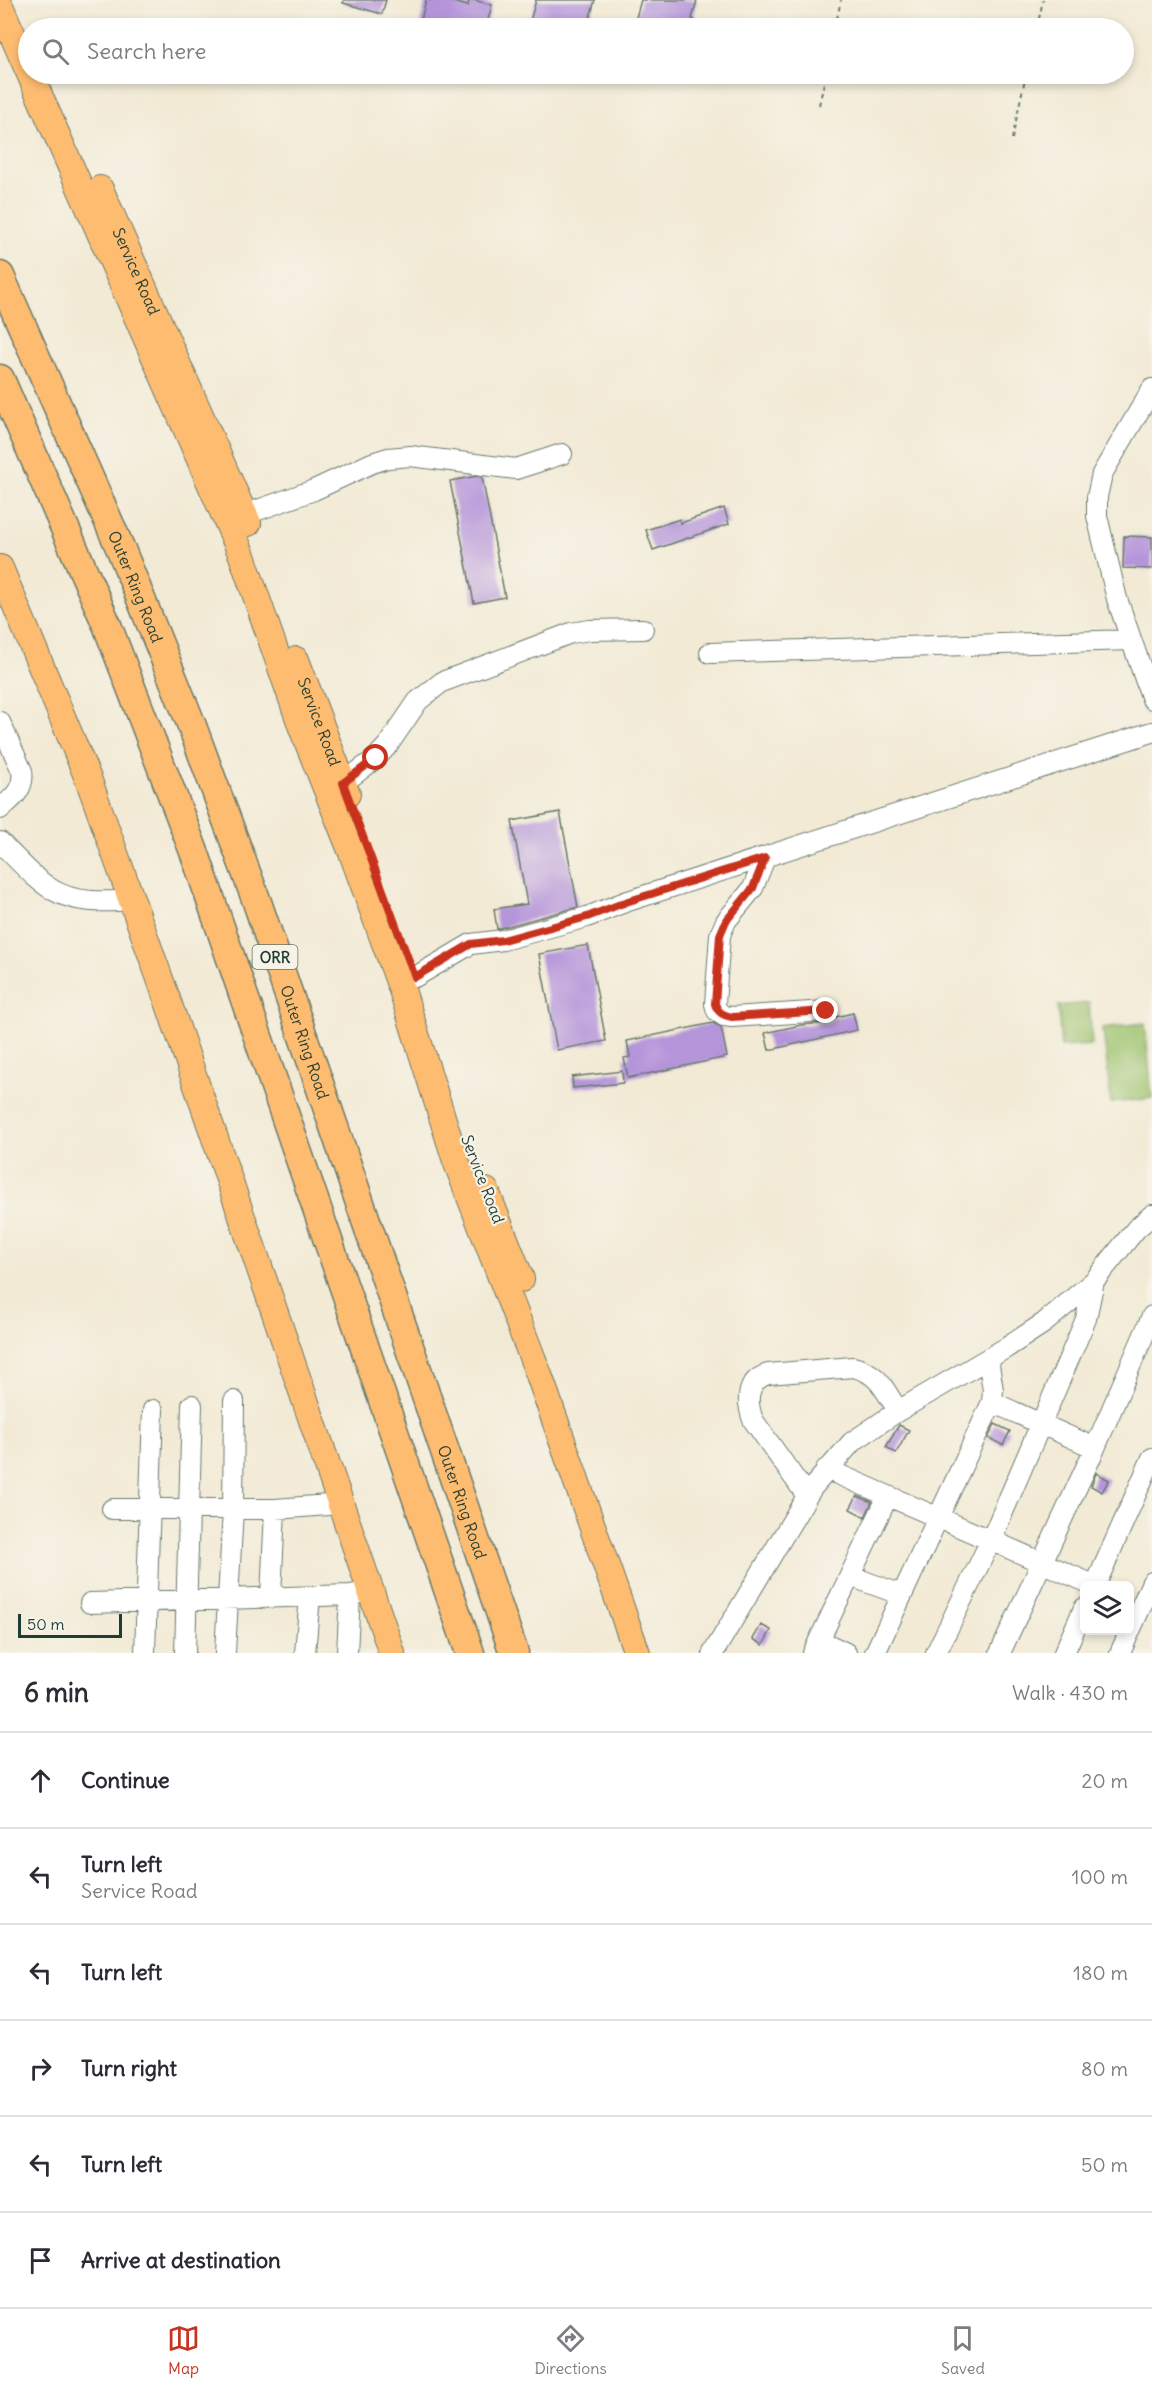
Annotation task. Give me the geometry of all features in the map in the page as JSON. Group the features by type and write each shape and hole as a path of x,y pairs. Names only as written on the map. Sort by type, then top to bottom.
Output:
{"highway":[{"name":"Outer Ring Road","path":"0,276 118,543 192,726 260,914 514,1653"},
{"name":"ORR","path":"0,379 103,616 196,857 470,1653"}],"main road":[{"path":"17,0 25,18"},
{"path":"0,6 18,47"},
{"path":"34,84 241,553 302,728 352,852 402,990 456,1161 539,1375 637,1653"},
{"name":"Service Road","path":"53,84 244,515 415,977 473,1156 552,1363 653,1653"},
{"path":"0,568 89,781 132,900 342,1504 361,1593 392,1653"}],"street":[{"path":"1150,396 1102,474 1097,497 1097,516 1130,640 1152,699"},
{"path":"244,515 314,490 372,462 388,458 410,456 516,469 562,454"},
{"path":"343,783 376,758 388,745 418,701 442,682 571,633 590,630 643,629"},
{"path":"710,653 1130,640"},
{"path":"0,722 23,778 18,793 0,809"},
{"path":"415,977 471,944 503,940 587,917 626,902 1152,732"},
{"path":"0,842 39,882 51,891 84,901 132,900"},
{"path":"765,858 753,888 726,921 720,935 715,1004 717,1011 724,1016 732,1017 826,1011"},
{"path":"713,1653 807,1496 826,1469 852,1442 898,1411 988,1359 1044,1323 1094,1281 1148,1224"},
{"path":"936,1653 991,1540 1086,1318 1094,1281"},
{"path":"1000,1653 1095,1448 1152,1316"},
{"path":"875,1653 992,1402 993,1390 988,1359"},
{"path":"807,1496 753,1420 748,1407 748,1395 752,1384 760,1376 853,1367 865,1370 879,1381 898,1411"},
{"path":"225,1653 233,1510 234,1401"},
{"path":"992,1402 1095,1448"},
{"path":"185,1653 192,1405"},
{"path":"145,1653 153,1410"},
{"path":"1098,1581 1152,1458"},
{"path":"826,1469 1086,1581"},
{"path":"846,1653 816,1646 888,1496"},
{"path":"112,1509 233,1510 342,1504"},
{"path":"271,1597 275,1509"},
{"path":"850,1576 902,1594"},
{"path":"1120,1653 1152,1582"},
{"path":"90,1603 361,1593 347,1653"},
{"path":"305,1653 310,1596"},
{"path":"1064,1653 1080,1617"}],"path":[{"path":"837,18 841,0"},
{"path":"1038,18 1043,0"},
{"path":"819,105 824,84"},
{"path":"1012,139 1024,84"}],"green space":[{"path":"1089,1003 1092,1045 1061,1047 1058,1006"},
{"path":"1145,1023 1152,1098 1111,1103 1103,1028"}],"building":[{"path":"344,0 386,0 382,14 343,3"},
{"path":"426,0 446,0 468,6 469,0 474,0 492,5 489,18 422,18"},
{"path":"536,0 595,0 590,18 531,18"},
{"path":"641,0 697,0 692,18 636,18"},
{"path":"482,477 505,597 474,603 450,481"},
{"path":"724,508 729,524 653,550 646,530 680,519 681,523"},
{"path":"1124,536 1152,537 1152,569 1123,568"},
{"path":"560,812 578,907 497,929 494,909 527,904 512,821"},
{"path":"588,945 606,1041 557,1050 539,954"},
{"path":"853,1013 857,1030 769,1050 765,1033 801,1025 827,1023 836,1017"},
{"path":"713,1023 721,1027 727,1057 628,1078 624,1058 630,1057 627,1041"},
{"path":"622,1071 623,1083 573,1088 572,1077"},
{"path":"995,1424 1010,1431 1003,1445 988,1438"},
{"path":"899,1425 909,1430 896,1453 886,1447"},
{"path":"1096,1473 1109,1480 1102,1492 1091,1486"},
{"path":"857,1496 872,1502 865,1517 850,1509"},
{"path":"761,1625 771,1630 763,1645 753,1639"}],"route":[{"path":"376,758 343,783 415,977 471,944 503,940 587,917 626,902 765,858 753,888 726,921 720,935 717,951 715,1004 717,1011 724,1016 732,1017 826,1011"}]}
